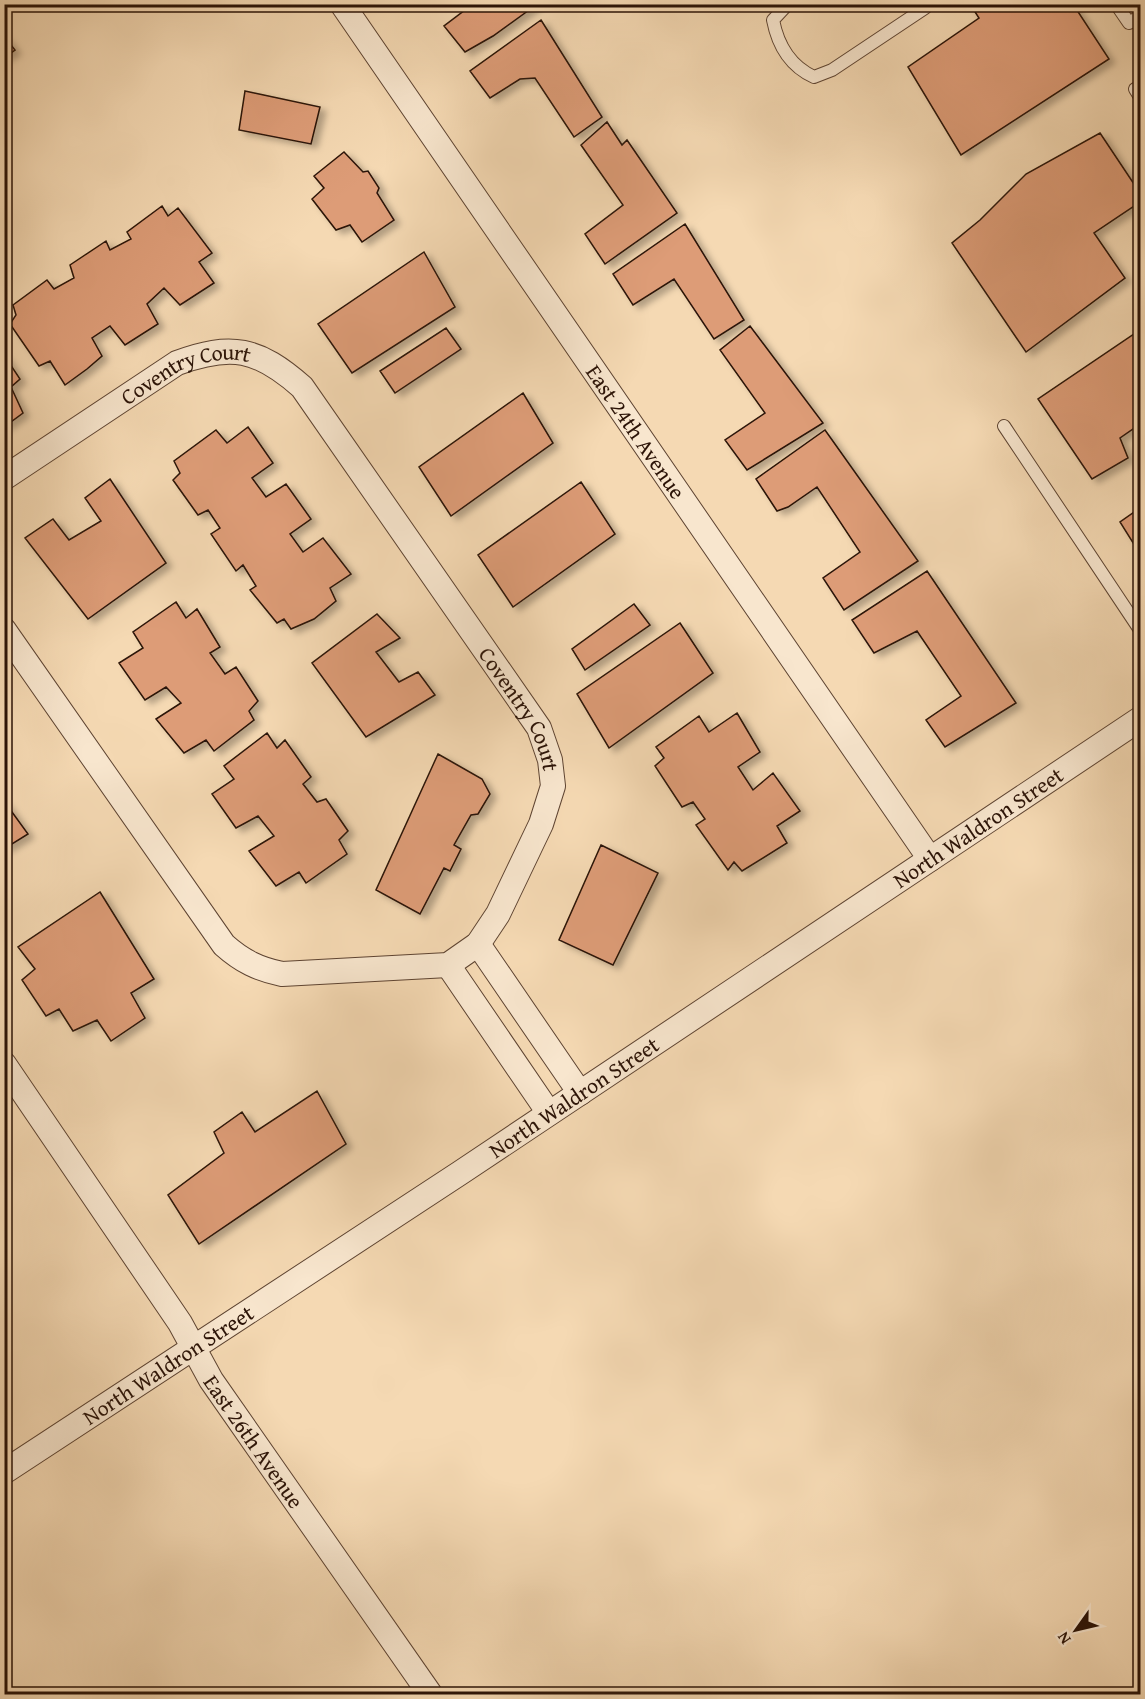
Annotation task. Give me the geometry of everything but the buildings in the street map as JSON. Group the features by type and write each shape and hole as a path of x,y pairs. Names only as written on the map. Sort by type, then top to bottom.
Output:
{"street":[{"name":"East 24th Avenue","path":"342,4 930,859"},
{"name":"Coventry Court","path":"4,478 177,363 198,355 221,350 242,352 284,371 302,387 539,728 550,760 553,786 541,824 498,914 478,944 448,965"},
{"path":"4,630 224,945 239,959 260,969 282,974 448,965 549,1113"},
{"name":"North Waldron Street","path":"4,1472 580,1093 1140,719"},
{"path":"478,944 580,1093"},
{"name":"East 26th Avenue","path":"4,1064 180,1323 211,1380 430,1695"}],"lane":[{"path":"788,4 773,20 777,38 799,69 814,76 832,70 925,9 927,4"},
{"path":"1116,4 1129,23 1140,16"},
{"path":"1004,426 1140,630"}]}
